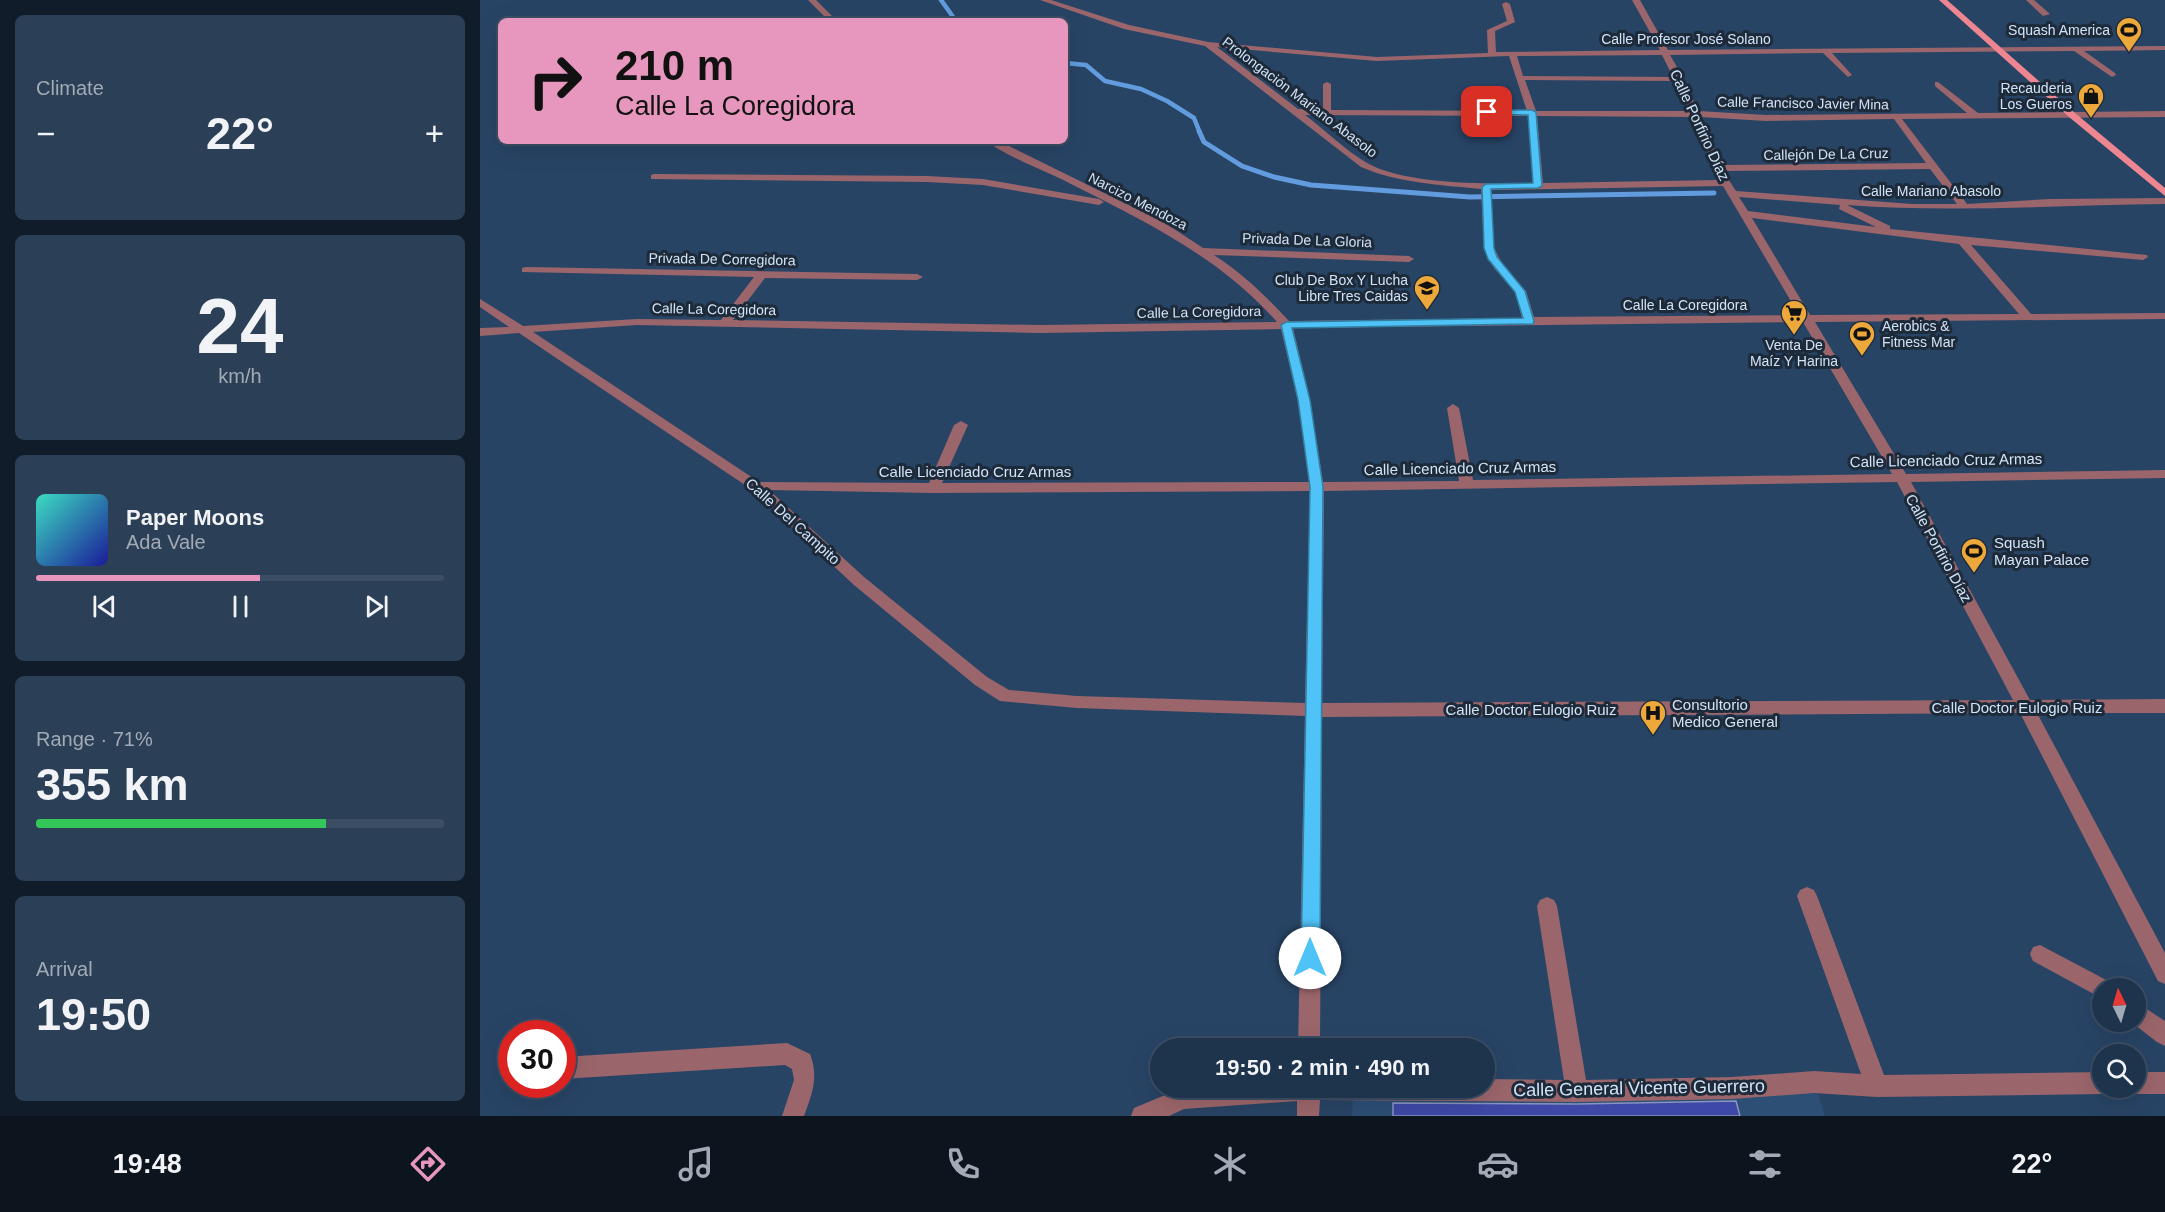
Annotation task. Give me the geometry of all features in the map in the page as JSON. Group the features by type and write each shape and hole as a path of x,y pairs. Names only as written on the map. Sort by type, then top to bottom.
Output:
{"main road":[{"path":"1943,0 2072,115 2165,193"}],"street":[{"path":"812,0 830,18"},
{"name":"Prolongación Mariano Abasolo","path":"1044,0 1127,27 1208,44 1364,165 1386,174 1486,190 1538,186 1730,188"},
{"name":"Calle Porfirio Díaz","path":"1636,0 1666,52 1697,114 1717,168 1901,477 2026,708 2165,974"},
{"path":"2030,0 2046,14"},
{"path":"1492,55 1491,30 1511,22 1506,4"},
{"name":"Calle Profesor José Solano","path":"1208,44 1368,59 1512,54 2165,48"},
{"path":"2076,49 2112,75"},
{"path":"1825,51 1848,75"},
{"path":"1512,54 1532,112 1538,186"},
{"path":"1522,78 1680,79"},
{"path":"1327,84 1327,112"},
{"path":"1938,84 1977,117"},
{"name":"Calle Francisco Javier Mina","path":"1298,112 1697,114 1745,118 2165,114"},
{"path":"1897,118 1964,207"},
{"name":"Narcizo Mendoza","path":"998,144 1161,225 1204,251 1262,298 1286,325"},
{"name":"Callejón De La Cruz","path":"1717,168 1935,166"},
{"path":"654,177 927,179 983,182 1120,206"},
{"name":"Calle Mariano Abasolo","path":"1730,188 1835,203 1912,207 2165,201"},
{"path":"1486,190 1489,248 1492,257 1520,291 1529,321"},
{"path":"1835,203 1896,233"},
{"path":"1745,214 1962,241 2143,257"},
{"path":"1962,241 2028,317"},
{"name":"Privada De La Gloria","path":"1204,251 1409,259"},
{"name":"Privada De Corregidora","path":"526,270 917,277"},
{"path":"724,324 762,274"},
{"name":"Calle Del Campito","path":"480,302 756,486 859,581 998,693 1012,697 1077,702"},
{"name":"Calle La Coregidora","path":"480,332 608,323 1041,329 1529,321 2165,316"},
{"path":"1286,325 1304,400 1317,487 1309,1038"},
{"path":"1453,408 1467,484"},
{"path":"933,489 962,425"},
{"name":"Calle Licenciado Cruz Armas","path":"756,486 933,489 1317,487 2165,474"},
{"name":"Calle Doctor Eulogio Ruiz","path":"1077,702 1312,710 2165,706"},
{"path":"1807,896 1877,1086"},
{"path":"1547,906 1577,1091"},
{"path":"2040,954 2092,983"},
{"path":"2146,1020 2165,1035"},
{"path":"576,1067 787,1054 802,1062 805,1080 793,1116"},
{"name":"Calle General Vicente Guerrero","path":"1495,1090 1732,1088 1814,1082 1877,1086 2092,1083"},
{"path":"2146,1083 2165,1083"},
{"name":"Calle General Vicente Guerrero","path":"1142,1116 1184,1098"},
{"path":"1308,1116 1309,1098"}],"shaded area":[{"path":"1814,1082 1825,1116 1352,1116 1353,1098 1495,1098 1495,1090 1577,1091"}],"building":[{"path":"1736,1101 1740,1116 1393,1116 1393,1103 1577,1104"}],"waterway":[{"path":"941,0 954,18"},
{"path":"1068,63 1086,65 1105,81 1141,89 1167,101 1194,118 1200,133"},
{"path":"1199,131 1204,142 1242,166 1274,177 1311,185 1470,197 1714,193"}],"place":[{"name":"Squash America","path":"2129,53"},
{"name":"Recauderia Los Gueros","path":"2091,119"},
{"name":"Club De Box Y Lucha Libre Tres Caidas","path":"1427,311"},
{"name":"Venta De Maíz Y Harina","path":"1794,336"},
{"name":"Aerobics & Fitness Mar","path":"1862,357"},
{"name":"Squash Mayan Palace","path":"1974,574"},
{"name":"Consultorio Medico General","path":"1653,736"}],"route":[{"path":"1310,958 1317,487 1304,400 1286,325 1529,321 1520,291 1498,266 1489,248 1486,187 1538,186 1532,112 1487,112"}]}
